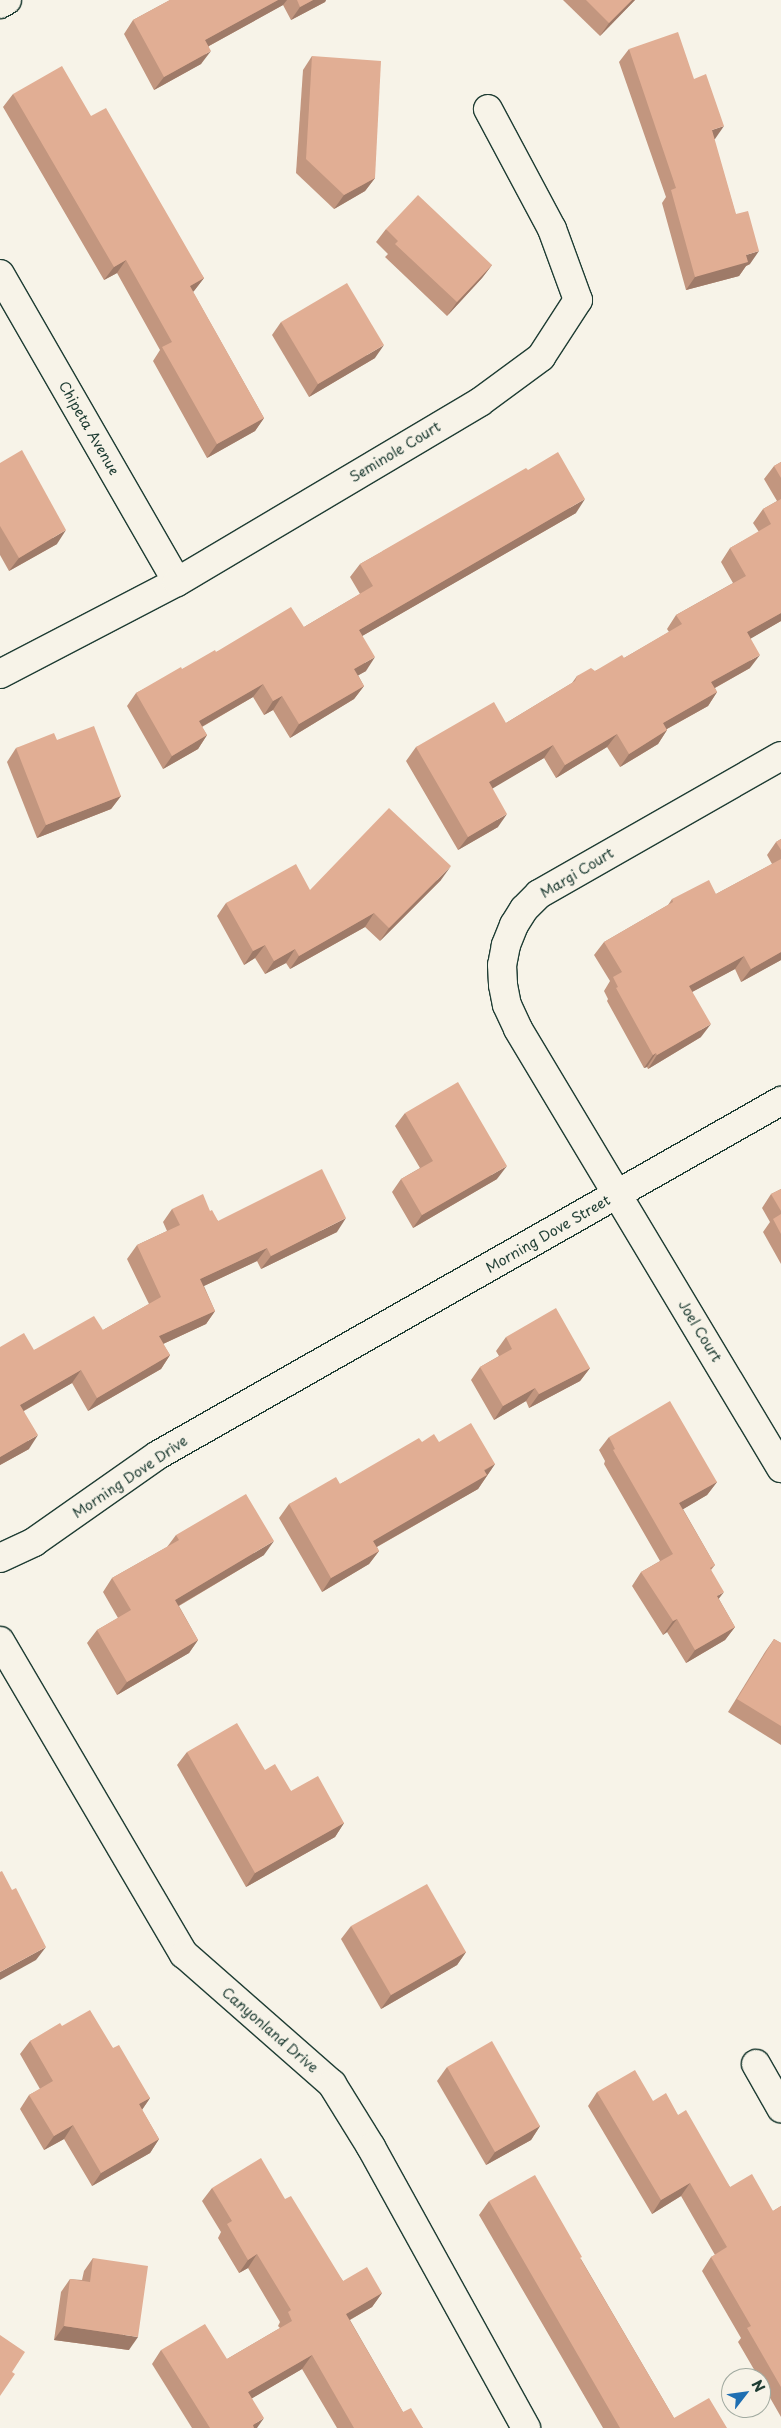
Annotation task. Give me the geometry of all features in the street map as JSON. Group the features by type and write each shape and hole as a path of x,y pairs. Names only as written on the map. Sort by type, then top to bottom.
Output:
{"street":[{"path":"0,4 6,0"},
{"name":"Seminole Court","path":"0,674 177,582 480,402 540,357 578,300 552,229 488,109"},
{"name":"Chipeta Avenue","path":"0,274 177,582"},
{"name":"Margi Court","path":"617,1194 518,1029 507,1005 503,985 502,964 506,945 524,909 539,894 781,756"},
{"name":"Morning Dove Street","path":"314,1368 781,1101"},
{"name":"Joel Court","path":"617,1194 781,1468"},
{"name":"Morning Dove Drive","path":"0,1558 34,1542 158,1455 314,1368"},
{"name":"Canyonland Drive","path":"0,1641 184,1954 332,2084 376,2155 526,2428"},
{"path":"756,2064 781,2108"}],"building":[{"path":"170,0 278,0 205,40 211,51 164,77 133,20"},
{"path":"297,0 313,0 300,7"},
{"path":"586,0 632,0 609,23"},
{"path":"678,32 694,79 706,74 724,126 712,130 736,214 748,211 759,251 746,255 748,262 695,277 671,190 676,188 629,49"},
{"path":"312,56 381,61 375,178 344,195 306,159"},
{"path":"62,66 91,116 106,108 204,278 190,286 264,418 217,444 162,347 172,342 126,260 114,267 13,94"},
{"path":"418,195 492,265 457,302 395,244 398,241 386,229"},
{"path":"347,283 384,345 318,384 281,322"},
{"path":"22,450 66,530 19,558 0,526 0,463"},
{"path":"558,452 585,499 359,630 375,657 354,669 364,686 299,724 282,696 273,701 263,684 199,721 207,735 172,756 136,693 181,667 182,669 215,650 216,652 291,607 304,627 373,586 360,564 526,468 528,470"},
{"path":"781,462 781,478 774,466"},
{"path":"781,499 781,613 747,632 760,655 711,682 717,692 663,723 667,730 629,754 617,734 565,765 553,745 489,782 507,814 468,837 416,747 494,702 506,723 575,681 577,676 591,668 595,671 622,655 624,658 682,624 676,615 746,576 730,548 771,524 763,509"},
{"path":"94,726 121,796 46,825 16,748 54,733 57,740"},
{"path":"389,808 451,866 389,928 374,913 299,956 295,949 274,961 265,945 253,951 226,903 296,864 310,890"},
{"path":"781,839 781,850 776,842"},
{"path":"781,859 781,952 751,969 744,956 689,986 711,1024 657,1055 656,1053 653,1055 616,988 618,987 613,977 622,972 604,942 673,902 672,899 709,880 716,894"},
{"path":"458,1082 507,1166 422,1215 401,1179 433,1161 405,1113"},
{"path":"322,1169 346,1218 271,1256 267,1248 200,1279 215,1311 159,1336 170,1355 97,1398 81,1370 20,1405 38,1435 0,1457 0,1347 24,1333 34,1350 94,1316 103,1330 161,1297 137,1245 180,1225 172,1209 203,1194 210,1211 212,1210 218,1221"},
{"path":"781,1189 781,1211 771,1194"},
{"path":"781,1214 781,1234 773,1219"},
{"path":"556,1308 590,1368 539,1394 535,1388 503,1406 480,1367 512,1349 506,1337"},
{"path":"670,1401 717,1482 679,1503 715,1565 710,1568 724,1592 717,1596 735,1627 695,1650 677,1619 673,1621 641,1572 673,1554 613,1450 615,1449 609,1437"},
{"path":"471,1423 495,1464 484,1470 487,1475 373,1541 379,1551 331,1578 289,1504 336,1477 340,1484 419,1438 422,1442 434,1434 439,1442"},
{"path":"246,1494 274,1541 175,1600 198,1640 127,1682 97,1630 131,1610 112,1578 179,1540 176,1535"},
{"path":"774,1639 781,1643 781,1726 737,1699"},
{"path":"237,1723 265,1770 275,1764 291,1791 318,1776 344,1823 255,1873 187,1752"},
{"path":"2,1871 12,1890 16,1888 46,1947 0,1972 0,1872"},
{"path":"427,1884 466,1952 391,1995 351,1926"},
{"path":"90,2010 113,2048 119,2045 150,2098 139,2104 159,2139 101,2173 73,2125 54,2136 29,2095 53,2081 30,2041 60,2023 62,2026"},
{"path":"492,2041 540,2126 495,2152 447,2067"},
{"path":"635,2070 653,2101 666,2093 678,2115 686,2110 730,2187 752,2174 773,2211 781,2206 781,2387 747,2328 751,2326 711,2257 727,2247 690,2183 661,2200 597,2092"},
{"path":"261,2158 285,2199 291,2196 343,2281 367,2267 382,2293 346,2314 403,2412 411,2408 423,2428 354,2428 312,2355 248,2392 264,2418 253,2425 254,2428 210,2428 161,2350 205,2324 227,2359 292,2321 288,2312 291,2310 257,2254 248,2260 227,2224 232,2221 212,2188"},
{"path":"535,2175 582,2257 580,2258 674,2418 709,2398 727,2428 620,2428 489,2201"},
{"path":"93,2258 148,2266 138,2337 64,2326 70,2279 90,2282"},
{"path":"0,2335 25,2352 12,2372 15,2374 0,2396"}]}
